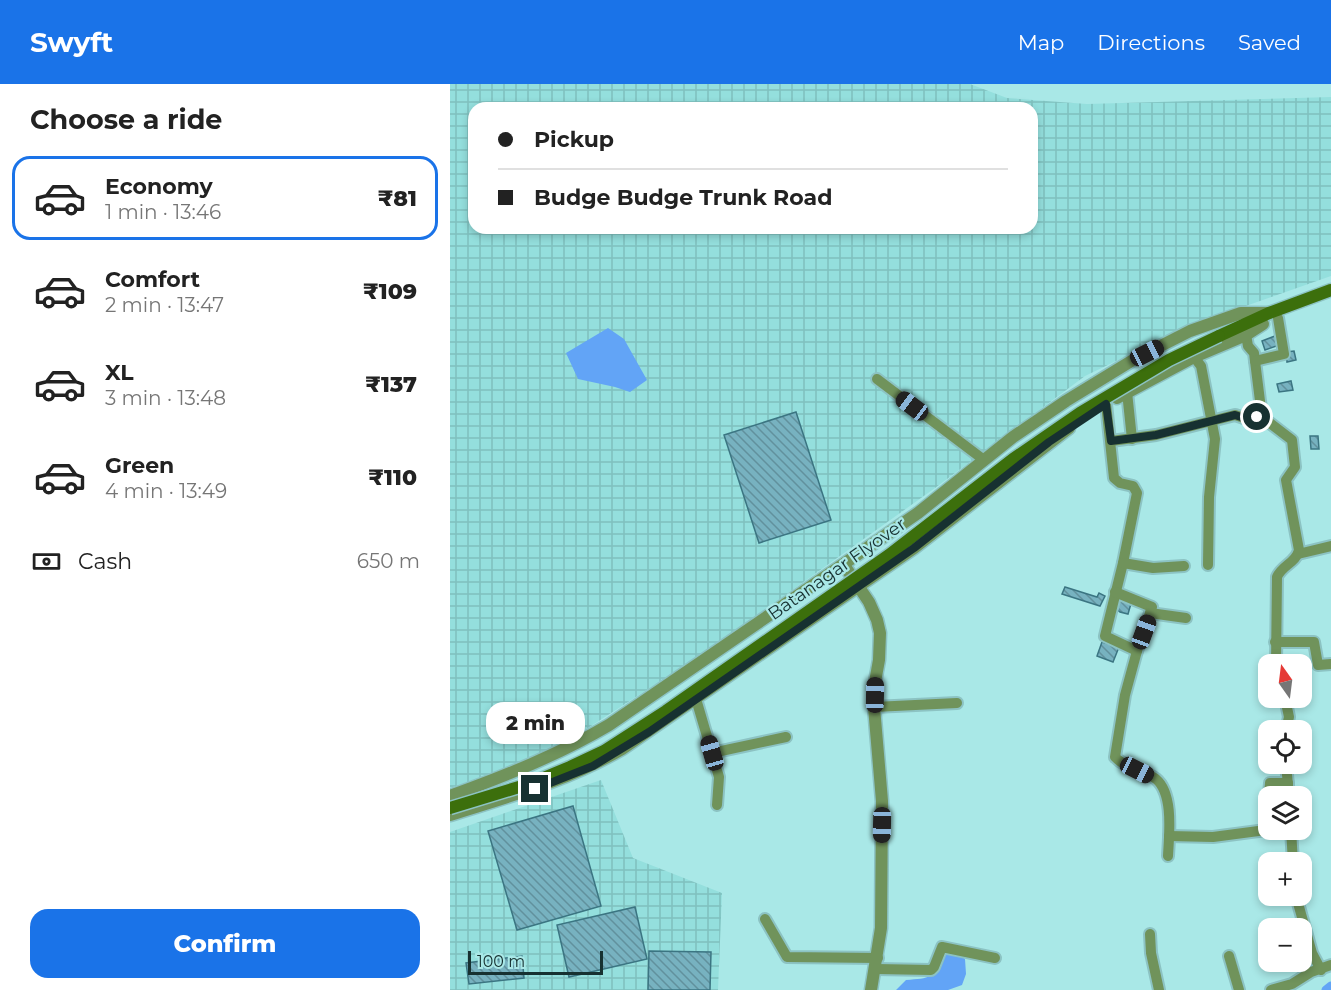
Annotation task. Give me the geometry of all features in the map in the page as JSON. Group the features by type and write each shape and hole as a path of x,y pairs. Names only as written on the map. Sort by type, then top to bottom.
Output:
{"main road":[{"path":"1270,318 1331,290"},
{"path":"1270,318 1331,297"},
{"name":"Batanagar Flyover","path":"450,808 530,784 604,751 666,711 889,555 1013,459 1080,412 1168,360 1224,333 1270,318"}],"street":[{"path":"450,796 576,745 640,705 918,513 1012,437 1066,400 1133,360 1231,315 1241,313 1270,318"},
{"path":"450,815 556,782 593,766 631,743 923,541 1049,442 1106,404 1194,357 1246,335 1270,318"},
{"path":"1255,361 1284,354 1270,318"},
{"path":"1246,335 1255,361 1262,417"},
{"path":"1194,357 1201,366 1215,447 1209,497 1208,565"},
{"path":"877,379 984,460"},
{"path":"1127,392 1132,439"},
{"path":"1106,404 1114,478 1120,483 1134,486 1137,490 1105,636 1137,651"},
{"path":"1111,441 1156,435 1235,415 1244,418 1262,417 1288,436 1294,444 1295,467 1286,480 1297,532 1298,554 1279,572 1277,577 1276,654"},
{"path":"1298,554 1331,546"},
{"path":"1123,562 1154,568 1184,566"},
{"path":"844,565 873,611 880,633 874,707 882,801 881,928 871,990"},
{"path":"1115,592 1152,607 1137,651 1124,703 1115,757 1156,779 1161,786 1169,816 1168,856"},
{"path":"1150,613 1186,618"},
{"path":"1275,642 1314,642 1318,665 1331,664"},
{"path":"696,699 719,777 717,805"},
{"path":"874,707 957,703"},
{"path":"712,753 786,737"},
{"path":"1287,774 1288,786"},
{"path":"1169,836 1213,837 1266,830 1270,783 1288,783"},
{"path":"1270,990 1292,984 1311,972 1326,967 1312,953 1299,906"},
{"path":"765,920 787,957 877,963 931,970 934,968 942,947 995,958"},
{"path":"1150,934 1150,953 1159,990"},
{"path":"1229,956 1239,990"}],"shaded area":[{"path":"450,84 970,84 1007,98 1087,104 1331,97 1331,276 1189,326 1085,376 935,488 707,651 571,739 526,763 450,788"},
{"path":"601,780 633,858 722,893 718,990 450,990 450,832"}],"water":[{"path":"608,328 624,339 647,380 630,392 578,379 566,353"},
{"path":"945,955 959,955 965,959 966,974 962,985 948,990 896,990 906,980 930,976 938,969"}],"building":[{"path":"1275,336 1279,345 1265,350 1262,341"},
{"path":"1294,351 1296,360 1287,362 1286,352"},
{"path":"1291,381 1293,390 1279,392 1277,384"},
{"path":"796,412 831,520 759,543 724,435"},
{"path":"1310,436 1318,436 1319,449 1311,449"},
{"path":"1065,587 1097,597 1099,593 1105,596 1100,606 1062,594"},
{"path":"1117,595 1132,600 1128,614 1114,607"},
{"path":"1102,642 1119,647 1113,662 1097,656"},
{"path":"573,806 601,906 517,930 488,831"},
{"path":"635,907 647,959 569,977 557,925"},
{"path":"649,951 711,952 710,990 648,990"},
{"path":"522,956 524,978 469,984 466,963"}],"waterway":[{"path":"1326,990 1331,986"}],"route":[{"path":"535,789 593,766 649,732 914,548 1049,442 1106,404 1111,441 1156,435 1235,415 1240,418 1257,417"}]}
